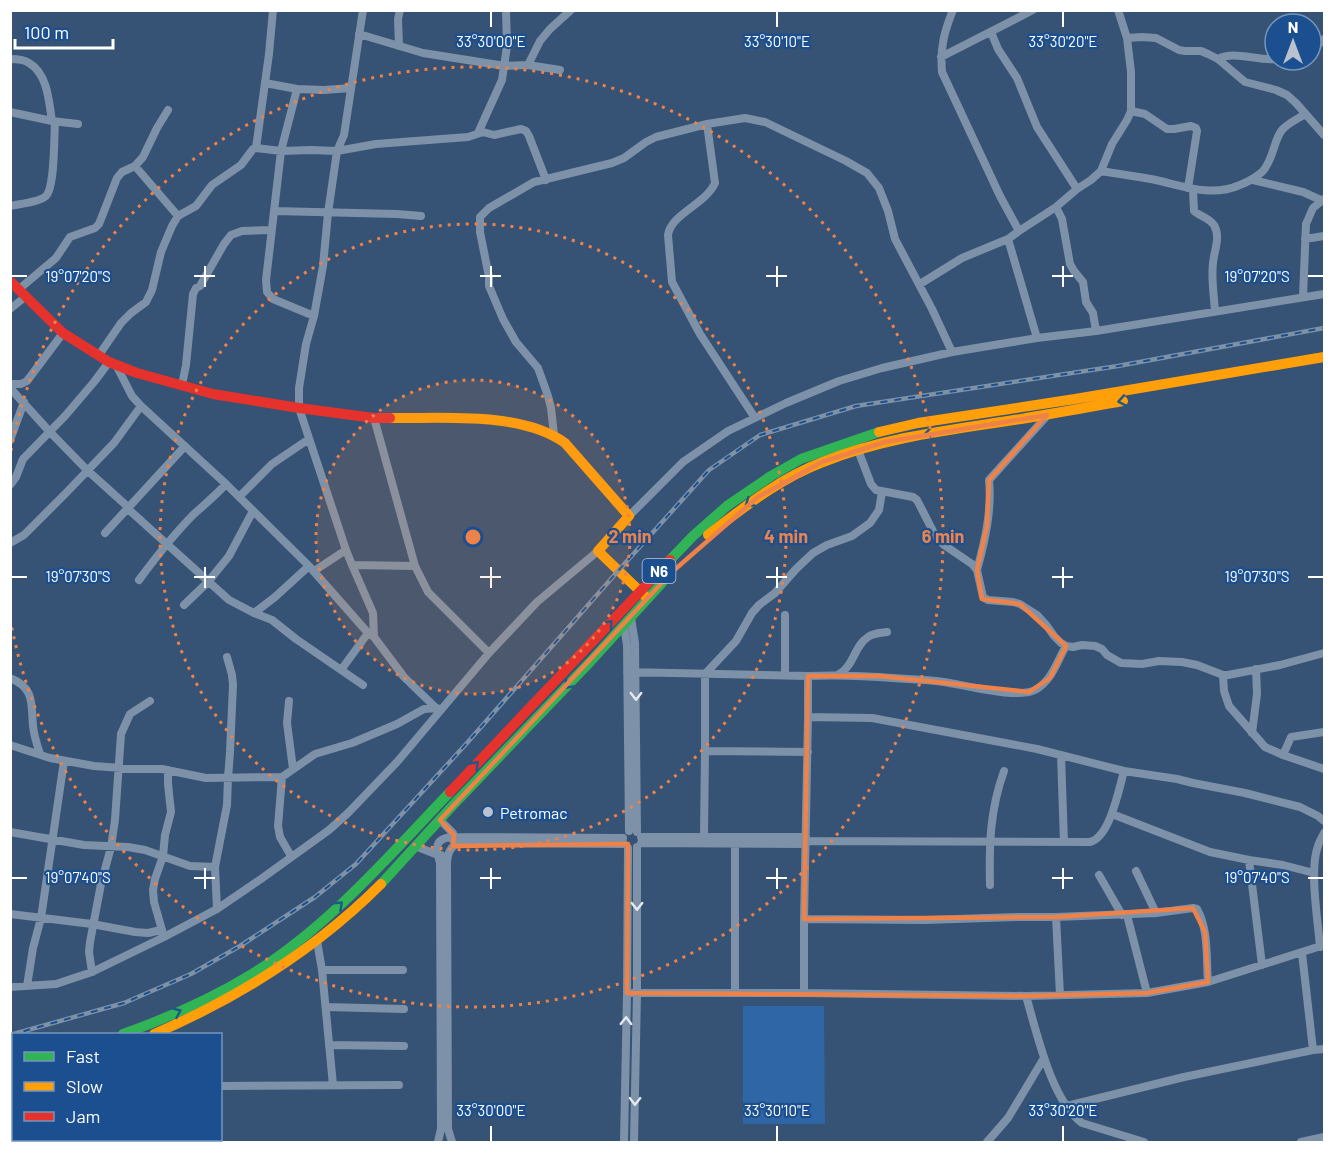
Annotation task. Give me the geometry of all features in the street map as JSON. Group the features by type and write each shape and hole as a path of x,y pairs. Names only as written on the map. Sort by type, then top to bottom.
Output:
{"main road":[{"path":"10,280 63,333 113,363 137,373 213,394 299,408 374,418 485,419 520,424 554,435 565,443 629,516 598,551 644,595"},
{"name":"N6","path":"128,1033 201,1002 241,980 270,962 328,915 371,875 644,595 693,536 727,506 801,459 847,442 918,423 1324,357"},
{"name":"N6","path":"160,1033 185,1025 244,991 317,941 379,885 537,718 628,621 644,595 672,572 706,537 783,481 822,462 916,435 1047,415 1324,367"}],"street":[{"path":"256,148 273,10"},
{"path":"341,670 371,635 373,613 346,550 309,439 299,408 299,388 306,344 315,316 337,151 344,135 363,10"},
{"path":"399,45 400,10"},
{"path":"478,133 502,81 507,45 506,10"},
{"path":"528,65 540,41 550,28 571,10"},
{"path":"953,10 944,32 942,72 1018,231"},
{"path":"941,57 1034,10"},
{"path":"920,284 962,258 1008,239 1056,207 1101,171 1112,144 1131,111 1131,72 1127,39 1118,10"},
{"path":"991,32 998,49 1017,78 1037,127 1077,189"},
{"path":"359,34 423,53 505,66 528,65 560,70"},
{"path":"1127,39 1156,38 1179,50 1201,51 1218,60 1245,82 1287,95 1324,135"},
{"path":"1218,60 1228,55 1263,60"},
{"path":"10,59 29,63 36,70 48,91 53,121 52,179 49,191 40,199 10,206"},
{"path":"265,83 297,89 351,88"},
{"path":"297,89 281,151 266,280 267,292 273,299 315,316"},
{"path":"10,309 56,258 70,237 99,225 117,178 122,172 135,166 142,157 168,111"},
{"path":"1131,111 1145,114 1167,129 1186,126 1196,128 1191,189 1194,211 1215,226 1217,235 1213,263 1215,311"},
{"path":"10,112 78,124"},
{"path":"1101,171 1152,179 1191,189 1215,192 1230,189 1253,180 1272,157 1282,129 1305,114"},
{"path":"554,435 551,408 538,368 516,342 492,296 480,232 480,217 489,208 534,183 612,163 624,158 656,137 707,124 745,118 765,122 867,173 879,188 895,239 933,309 952,352"},
{"path":"707,124 715,183 712,189 669,229 672,282 700,334 755,418"},
{"path":"99,355 121,323 146,302 152,290 163,246 177,216 196,206 212,185 241,165 253,149 337,151 376,144 468,137 483,132 494,135 521,129 526,131 534,147 546,180"},
{"path":"135,166 177,216"},
{"path":"1253,180 1303,192 1324,200"},
{"path":"1303,297 1305,239 1309,216 1313,208 1324,200"},
{"path":"1056,207 1062,219 1070,264 1083,282 1086,302 1093,313 1096,331"},
{"path":"274,211 422,216"},
{"path":"182,385 193,294 196,288 200,286 231,235 242,231 271,230"},
{"path":"1305,239 1324,237"},
{"path":"1008,239 1037,338"},
{"path":"629,516 683,462 728,431 839,381 882,368 952,352 1324,294"},
{"path":"10,386 27,381 63,333"},
{"path":"10,485 16,477 22,459 113,363 132,396 141,406 226,484 311,568 371,635 404,677 438,708"},
{"path":"10,386 87,470 208,582 230,600 272,620 363,685"},
{"path":"10,441 24,402"},
{"path":"10,543 24,535 66,494 114,443 141,406"},
{"path":"977,570 987,526 989,480 1047,415"},
{"path":"374,418 416,566 428,592 489,653"},
{"path":"239,497 272,464 309,439"},
{"path":"105,533 185,446"},
{"path":"858,450 871,484 876,490 913,497 917,500 935,535 944,545 972,564 977,570 983,597 988,600 1020,604 1037,615 1054,636 1066,646 1095,646 1121,663 1182,662 1197,664 1222,675 1324,653"},
{"path":"139,580 166,545 226,484"},
{"path":"704,836 705,674 736,641 759,605 813,553 852,536 870,523 879,510 882,492"},
{"path":"184,605 230,556 253,511"},
{"path":"254,613 311,568 346,550"},
{"path":"10,987 56,984 92,972 163,933 217,909 329,830 397,762 438,708 537,602 598,551"},
{"path":"352,565 416,566"},
{"path":"784,675 785,615"},
{"path":"628,621 635,643 631,672 632,840 637,993 634,1143"},
{"path":"837,675 848,667 861,643 867,637 887,632"},
{"path":"631,672 837,675 938,681 986,690 1011,693 1029,692 1050,678 1066,646"},
{"path":"217,909 215,867 227,806 233,685 227,657"},
{"path":"1252,734 1256,710 1256,669"},
{"path":"1222,675 1229,706 1265,747 1324,769"},
{"path":"804,993 808,676"},
{"path":"10,678 19,681 30,695 34,735 39,754"},
{"path":"92,972 89,952 92,924 100,884 111,847 115,820 120,734 130,714 150,701"},
{"path":"289,701 287,723 293,770"},
{"path":"10,745 64,761 94,766 168,770 206,778 282,777 311,756 352,743 397,724 424,709 438,708"},
{"path":"808,717 872,718 1002,742 1124,771 1245,793 1300,807 1324,821"},
{"path":"1282,755 1291,737 1324,732"},
{"path":"705,751 808,752"},
{"path":"1061,755 1064,842"},
{"path":"27,986 41,918 64,761"},
{"path":"163,933 153,890 154,879 163,855 171,812 168,770"},
{"path":"990,885 989,842 994,801 1004,771"},
{"path":"452,1143 448,1129 444,1082 440,863 437,850 438,843 442,839 453,841 632,840 704,836 806,841 1095,841 1112,814 1124,771"},
{"path":"282,777 278,826 280,837 291,856"},
{"path":"1112,814 1210,852 1314,873"},
{"path":"438,1143 444,1082 448,854 453,841 449,828 440,820"},
{"path":"10,832 84,845 145,850 190,866 215,867"},
{"path":"627,993 1026,996 1147,993 1208,982 1322,946 1314,873 1318,845 1324,833"},
{"path":"632,840 735,845 806,841"},
{"path":"624,1143 632,840"},
{"path":"735,845 735,993"},
{"path":"415,846 438,855 448,854"},
{"path":"1249,861 1262,965"},
{"path":"1136,871 1156,913"},
{"path":"1099,875 1124,915 1147,993"},
{"path":"804,919 925,920 1056,917 1156,913 1193,908 1197,909 1205,932 1208,982"},
{"path":"10,914 148,933 163,933"},
{"path":"1056,917 1060,995"},
{"path":"317,941 333,1085"},
{"path":"1302,953 1313,1050"},
{"path":"322,970 403,970"},
{"path":"1026,996 1044,1058 1060,1096 1076,1119 1144,1143"},
{"path":"326,1007 404,1009"},
{"path":"329,1045 404,1046"},
{"path":"1067,1106 1184,1077 1324,1049"},
{"path":"987,1143 1008,1118 1044,1058"},
{"path":"222,1086 399,1085"},
{"path":"1301,1143 1324,1137"}],"highlighted area":[{"path":"1047,415 989,480 987,526 977,570 982,599 1020,604 1066,646 1050,678 1029,692 880,676 808,676 804,919 1056,917 1193,908 1205,932 1208,982 1147,993 1026,996 627,993 628,844 453,846 454,835 440,820 672,572 758,497 822,462 885,442"}],"shaded area":[{"path":"743,1006 824,1006 825,1124 743,1124"}],"railway":[{"path":"17,1033 124,1003 191,974 240,946 315,897 356,864 467,743 709,470 760,435 856,406 1118,366 1324,328"}],"traffic: fast":[{"path":"670,560 727,506 771,476 801,459 879,432"},
{"path":"381,884 662,583"},
{"path":"126,1033 205,1000 237,983 280,955 332,913 356,890 450,792"}],"traffic: slow":[{"path":"879,432 918,423 1324,357"},
{"path":"708,535 749,504 792,476 866,447 911,437 1123,401"},
{"path":"390,418 504,421 547,433 565,443 629,516 598,551 645,596"},
{"path":"156,1033 186,1020 275,970 330,930 381,884"}],"traffic: jam":[{"path":"10,281 63,333 109,362 137,373 213,394 299,408 390,418"},
{"path":"450,792 670,560"}],"place":[{"name":"Petromac","path":"488,812"}]}
